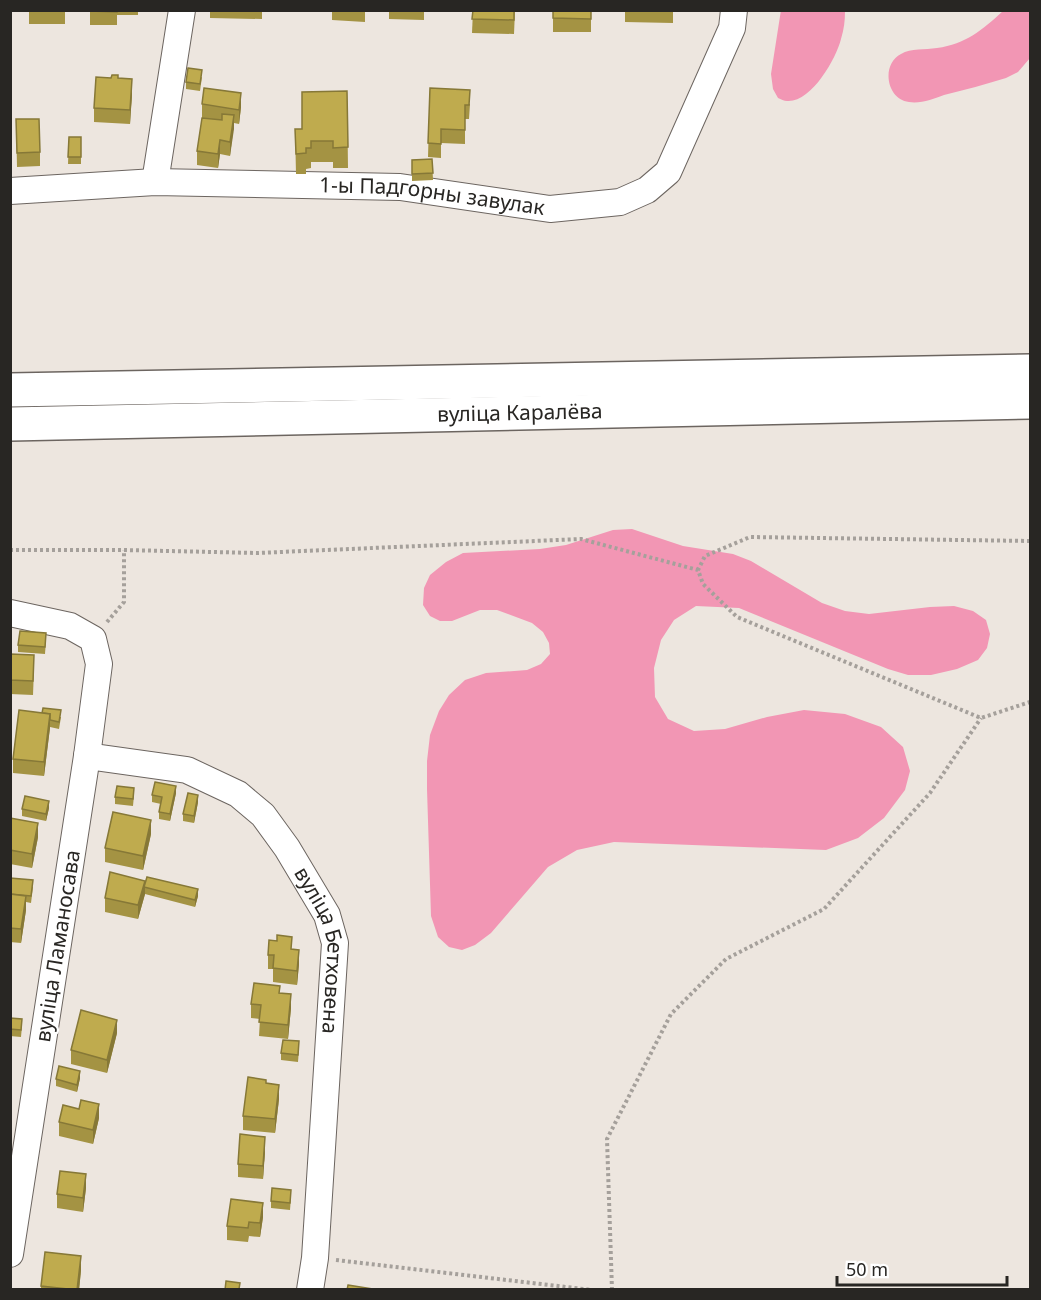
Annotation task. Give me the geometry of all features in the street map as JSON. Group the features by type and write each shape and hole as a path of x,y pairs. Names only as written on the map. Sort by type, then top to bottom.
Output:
{"main road":[{"name":"вуліца Каралёва","path":"10,390 1030,371"},
{"name":"вуліца Каралёва","path":"10,424 1030,402"}],"street":[{"path":"155,182 182,10"},
{"name":"1-ы Падгорны завулак","path":"10,191 155,182 400,187 550,209 620,202 647,190 668,172 732,28 734,10"},
{"path":"10,613 70,626 93,639"},
{"name":"вуліца Ламаносава","path":"10,1254 87,756 99,664 93,639"},
{"name":"вуліца Бетховена","path":"87,756 187,770 238,794 262,815 281,840 327,915 335,943 315,1258 310,1290"}],"path":[{"path":"981,718 737,617 703,584 698,570 705,556 750,537 1030,542"},
{"path":"10,550 257,553 580,539 698,570"},
{"path":"93,639 124,602 124,550"},
{"path":"612,1290 607,1139 671,1014 726,959 824,909 930,793 981,718 1030,702"},
{"path":"315,1258 592,1290"}],"shaded area":[{"path":"781,10 845,11 841,39 828,68 813,88 796,100 787,101 778,98 773,89 771,74"},
{"path":"1003,11 1030,11 1030,58 1018,72 1006,78 922,102 909,102 895,95 889,81 889,73 891,65 901,54 947,46 965,40"},
{"path":"632,529 683,546 733,554 751,561 822,603 845,611 869,614 954,606 973,611 986,620 990,634 987,648 978,660 957,669 931,675 908,675 739,608 696,606 674,620 661,640 654,668 655,697 668,719 694,731 725,729 767,717 804,710 845,714 881,727 903,747 910,771 905,790 884,818 858,838 826,850 614,842 577,850 548,867 491,933 475,945 462,950 449,947 438,937 431,916 427,789 430,735 439,711 449,695 465,680 486,673 527,670 541,664 550,654 549,643 543,632 532,623 497,610 480,610 452,621 440,621 430,616 423,605 424,588 430,575 446,562 463,553 540,549 566,545 613,530"}],"building":[{"path":"117,10 117,12 90,11"},
{"path":"473,10 514,10 514,20 472,19"},
{"path":"553,10 591,10 591,19 553,18"},
{"path":"188,68 202,70 200,84 186,82"},
{"path":"112,75 132,79 130,110 94,108 96,77 111,78"},
{"path":"204,88 241,93 239,110 202,104"},
{"path":"430,88 470,90 469,105 465,105 465,130 441,129 441,144 428,143"},
{"path":"347,91 348,147 333,148 333,141 311,141 311,148 306,148 306,153 296,154 295,129 302,129 302,92"},
{"path":"222,114 234,115 230,142 220,140 218,154 197,151 202,118 222,120"},
{"path":"16,119 39,119 40,152 17,153"},
{"path":"69,137 81,137 81,157 68,157"},
{"path":"432,159 433,173 412,174 412,160"},
{"path":"20,631 46,633 45,647 18,645"},
{"path":"10,654 34,655 33,681 10,680"},
{"path":"43,708 61,710 59,722 50,720 50,714 42,713"},
{"path":"19,710 50,714 44,762 13,759"},
{"path":"155,782 176,786 170,814 159,812 162,797 152,795"},
{"path":"117,786 134,788 133,799 115,797"},
{"path":"188,793 198,795 194,816 183,814"},
{"path":"25,796 49,801 46,814 22,809"},
{"path":"113,812 151,820 143,856 105,848"},
{"path":"10,818 38,823 32,854 10,850"},
{"path":"110,872 145,881 138,905 105,898"},
{"path":"147,877 198,889 195,900 144,887"},
{"path":"10,878 33,880 31,896 10,894"},
{"path":"10,894 26,896 21,929 10,928"},
{"path":"277,935 292,937 291,949 299,950 297,971 273,968 274,955 268,955 269,940 277,941"},
{"path":"254,983 280,986 279,993 291,994 288,1025 259,1022 261,1005 251,1004"},
{"path":"81,1010 117,1020 107,1060 71,1050"},
{"path":"10,1018 22,1019 21,1030 10,1029"},
{"path":"283,1040 299,1041 298,1055 281,1053"},
{"path":"59,1066 80,1071 77,1085 56,1079"},
{"path":"248,1077 279,1085 275,1119 243,1116"},
{"path":"81,1100 99,1104 93,1130 59,1122 63,1105 79,1109"},
{"path":"240,1134 265,1137 263,1166 238,1164"},
{"path":"60,1171 86,1174 83,1198 57,1194"},
{"path":"272,1188 291,1190 290,1203 271,1201"},
{"path":"231,1199 263,1203 260,1223 249,1222 248,1228 227,1226"},
{"path":"45,1252 81,1256 77,1290 41,1286"},
{"path":"226,1281 240,1283 239,1289 245,1290 225,1290"},
{"path":"348,1285 379,1290 347,1290"}]}
